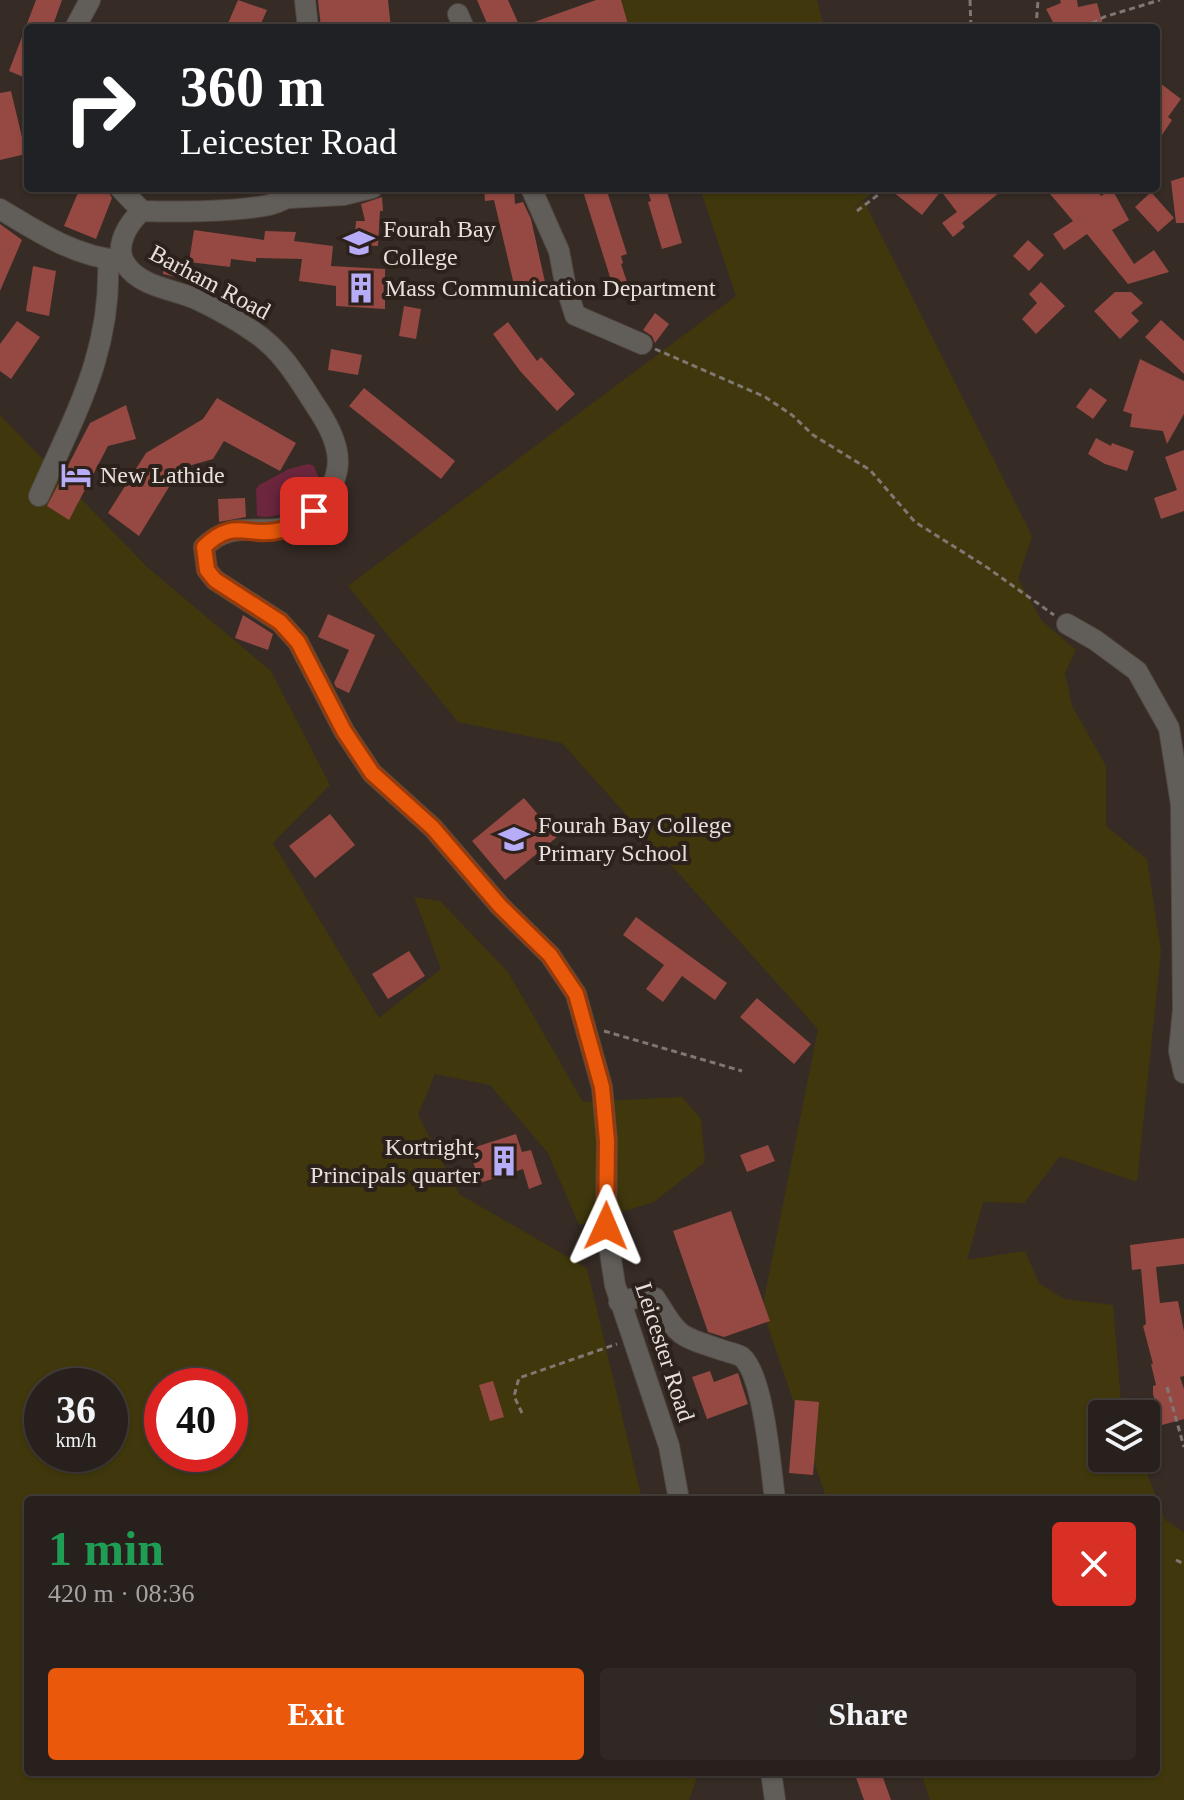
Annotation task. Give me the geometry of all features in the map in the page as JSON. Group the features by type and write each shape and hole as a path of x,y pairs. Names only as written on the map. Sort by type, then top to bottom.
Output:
{"street":[{"path":"77,24 90,0"},
{"path":"305,0 308,24"},
{"path":"124,192 142,211"},
{"name":"Barham Road","path":"340,454 332,431 282,354 254,331 195,298 155,286 115,259 132,219 142,211 269,205 296,193 343,195 355,192"},
{"path":"533,192 559,251 575,315 642,344"},
{"path":"0,209 67,248 89,256 115,259 97,363 39,496"},
{"name":"Leicester Road","path":"340,454 335,476 314,511 280,530 239,529 222,532 204,547 207,570 222,586 280,622 298,642 344,731 372,773 433,828 500,906 550,955 576,994 602,1087 607,1141 606,1226 619,1302 669,1446 678,1496"},
{"path":"1067,624 1137,671 1169,728 1181,804 1183,1010 1179,1051 1184,1073"},
{"path":"619,1302 644,1296 655,1298 677,1332 686,1339 740,1355 749,1366 768,1436 775,1496"},
{"path":"772,1776 775,1800"}],"path":[{"path":"970,0 971,24"},
{"path":"1036,24 1038,0"},
{"path":"1091,24 1160,0"},
{"path":"857,211 882,192"},
{"path":"642,344 774,403 813,435 870,470 915,522 985,566 1067,624"},
{"path":"583,1025 742,1071"},
{"path":"522,1413 514,1396 519,1378 631,1338"},
{"path":"1167,1387 1184,1447"},
{"path":"1176,1560 1184,1564"}],"shaded area":[{"path":"600,0 817,0 823,24 615,24"},
{"path":"701,192 873,192 849,211 864,201 1032,536 1018,579 1042,621 1076,650 1065,673 1072,706 1106,766 1106,826 1147,859 1161,951 1137,1182 1060,1156 1024,1203 983,1202 967,1260 1025,1251 1039,1283 1064,1299 1113,1305 1121,1400 1088,1400 1088,1472 1146,1472 1156,1496 826,1496 762,1309 818,1029 562,743 458,722 348,586 736,296"},
{"path":"0,415 147,567 271,671 330,785 273,843 379,1018 441,969 414,897 440,901 508,972 583,1102 682,1097 701,1119 705,1162 654,1202 579,1225 548,1153 490,1085 435,1074 418,1115 459,1194 587,1268 641,1496 24,1496 24,1776 698,1776 689,1800 0,1800"},
{"path":"308,464 314,466 321,484 311,498 284,513 257,516 256,489 259,485 289,469"},
{"path":"1160,1507 1165,1520 1184,1532 1184,1800 930,1800 922,1776 1160,1776"}],"building":[{"path":"36,0 62,0 53,24 27,24"},
{"path":"238,0 267,10 261,24 228,24"},
{"path":"318,0 388,0 391,24 321,24"},
{"path":"477,0 508,0 519,24 487,24"},
{"path":"596,0 621,0 628,24 528,24"},
{"path":"1060,0 1077,0 1078,7 1097,3 1103,24 1054,24 1046,9 1061,3"},
{"path":"24,32 24,77 9,71"},
{"path":"1160,83 1181,99 1168,117 1172,120 1160,138"},
{"path":"11,91 24,154 0,160 0,93"},
{"path":"1184,177 1184,223 1176,223 1171,181"},
{"path":"78,192 109,192 112,198 96,239 64,226"},
{"name":"Fourah Bay College","path":"484,192 514,192 515,204 523,202 531,219 545,282 515,289 494,200 485,201"},
{"path":"583,192 607,192 627,254 621,256 621,264 629,288 615,293"},
{"path":"648,192 667,192 682,243 662,249 648,202 651,201"},
{"path":"893,192 940,192 922,215"},
{"path":"942,192 1000,192 962,223 965,227 953,237 942,223 957,212"},
{"path":"1048,192 1098,192 1101,196 1114,192 1129,220 1112,230 1134,264 1154,250 1169,272 1128,284 1087,234 1064,250 1053,234 1073,221"},
{"path":"1151,192 1174,218 1158,232 1135,207"},
{"path":"382,197 378,246 354,245 356,221 365,221 361,204"},
{"path":"0,224 22,240 0,291"},
{"path":"194,230 264,240 265,231 296,232 294,241 333,246 331,266 385,269 385,309 336,306 336,286 299,281 302,259 256,258 256,262 231,259 230,267 189,262"},
{"path":"1028,240 1044,255 1029,271 1013,256"},
{"path":"164,263 189,265 188,280 163,274"},
{"path":"33,266 56,271 49,316 26,311"},
{"path":"1041,282 1065,306 1036,334 1022,319 1037,303 1029,294"},
{"path":"1115,292 1131,292 1143,303 1131,313 1139,321 1120,339 1094,311"},
{"path":"404,306 421,309 416,339 399,336"},
{"path":"655,313 669,324 655,343 652,336 643,330"},
{"path":"1161,320 1184,341 1184,374 1145,337"},
{"path":"17,321 40,337 11,379 0,371 0,344"},
{"path":"508,322 537,361 541,357 575,394 557,411 520,371 493,334"},
{"path":"331,349 362,355 358,375 328,370"},
{"path":"1140,359 1184,381 1184,414 1167,444 1163,431 1130,427 1132,414 1123,411"},
{"path":"364,388 455,461 441,479 349,406"},
{"path":"1090,388 1107,400 1093,419 1076,407"},
{"path":"217,398 296,443 280,471 224,441 213,459 174,470 169,487 139,536 108,513 146,453 203,419"},
{"name":"New Lathide","path":"126,405 136,439 108,446 69,520 47,506 90,423"},
{"path":"1096,438 1111,446 1112,443 1134,451 1127,471 1088,454"},
{"path":"1184,450 1184,511 1161,519 1154,498 1177,490 1165,457"},
{"path":"245,498 246,517 219,522 218,499"},
{"path":"328,614 375,635 349,693 334,683 349,650 318,637"},
{"path":"243,615 273,634 268,650 235,638"},
{"name":"Fourah Bay College Primary School","path":"524,798 557,837 505,880 472,841"},
{"path":"330,814 355,845 315,878 289,846"},
{"path":"636,917 727,983 715,1000 682,976 663,1002 646,989 664,965 623,935"},
{"path":"409,951 425,976 388,999 372,974"},
{"path":"757,998 811,1044 794,1064 740,1017"},
{"name":"Kortright, Principals quarter","path":"516,1134 522,1152 531,1150 542,1184 529,1189 523,1169 480,1183 469,1149"},
{"path":"768,1145 775,1161 747,1172 740,1155"},
{"path":"731,1211 770,1321 724,1337 708,1332 673,1231"},
{"path":"1184,1238 1184,1264 1156,1267 1160,1303 1178,1301 1184,1331 1184,1376 1180,1377 1184,1389 1184,1419 1162,1425 1160,1400 1155,1400 1153,1394 1153,1386 1156,1385 1153,1364 1143,1326 1146,1324 1141,1269 1132,1270 1130,1245"},
{"path":"710,1371 714,1382 738,1373 748,1404 707,1419 692,1377"},
{"path":"493,1381 504,1417 490,1421 479,1385"},
{"path":"795,1400 819,1402 813,1475 789,1473"},
{"path":"855,1776 882,1776 891,1800 864,1800"}],"place":[{"name":"Fourah Bay College","path":"359,243"},
{"name":"Mass Communication Department","path":"361,288"},
{"name":"New Lathide","path":"76,475"},
{"name":"Fourah Bay College Primary School","path":"514,839"},
{"name":"Kortright, Principals quarter","path":"504,1161"}],"route":[{"path":"314,511 280,530 239,529 222,532 204,547 207,570 222,586 280,622 298,642 344,731 372,773 433,828 500,906 550,955 576,994 602,1087 607,1141 606,1226"}]}
